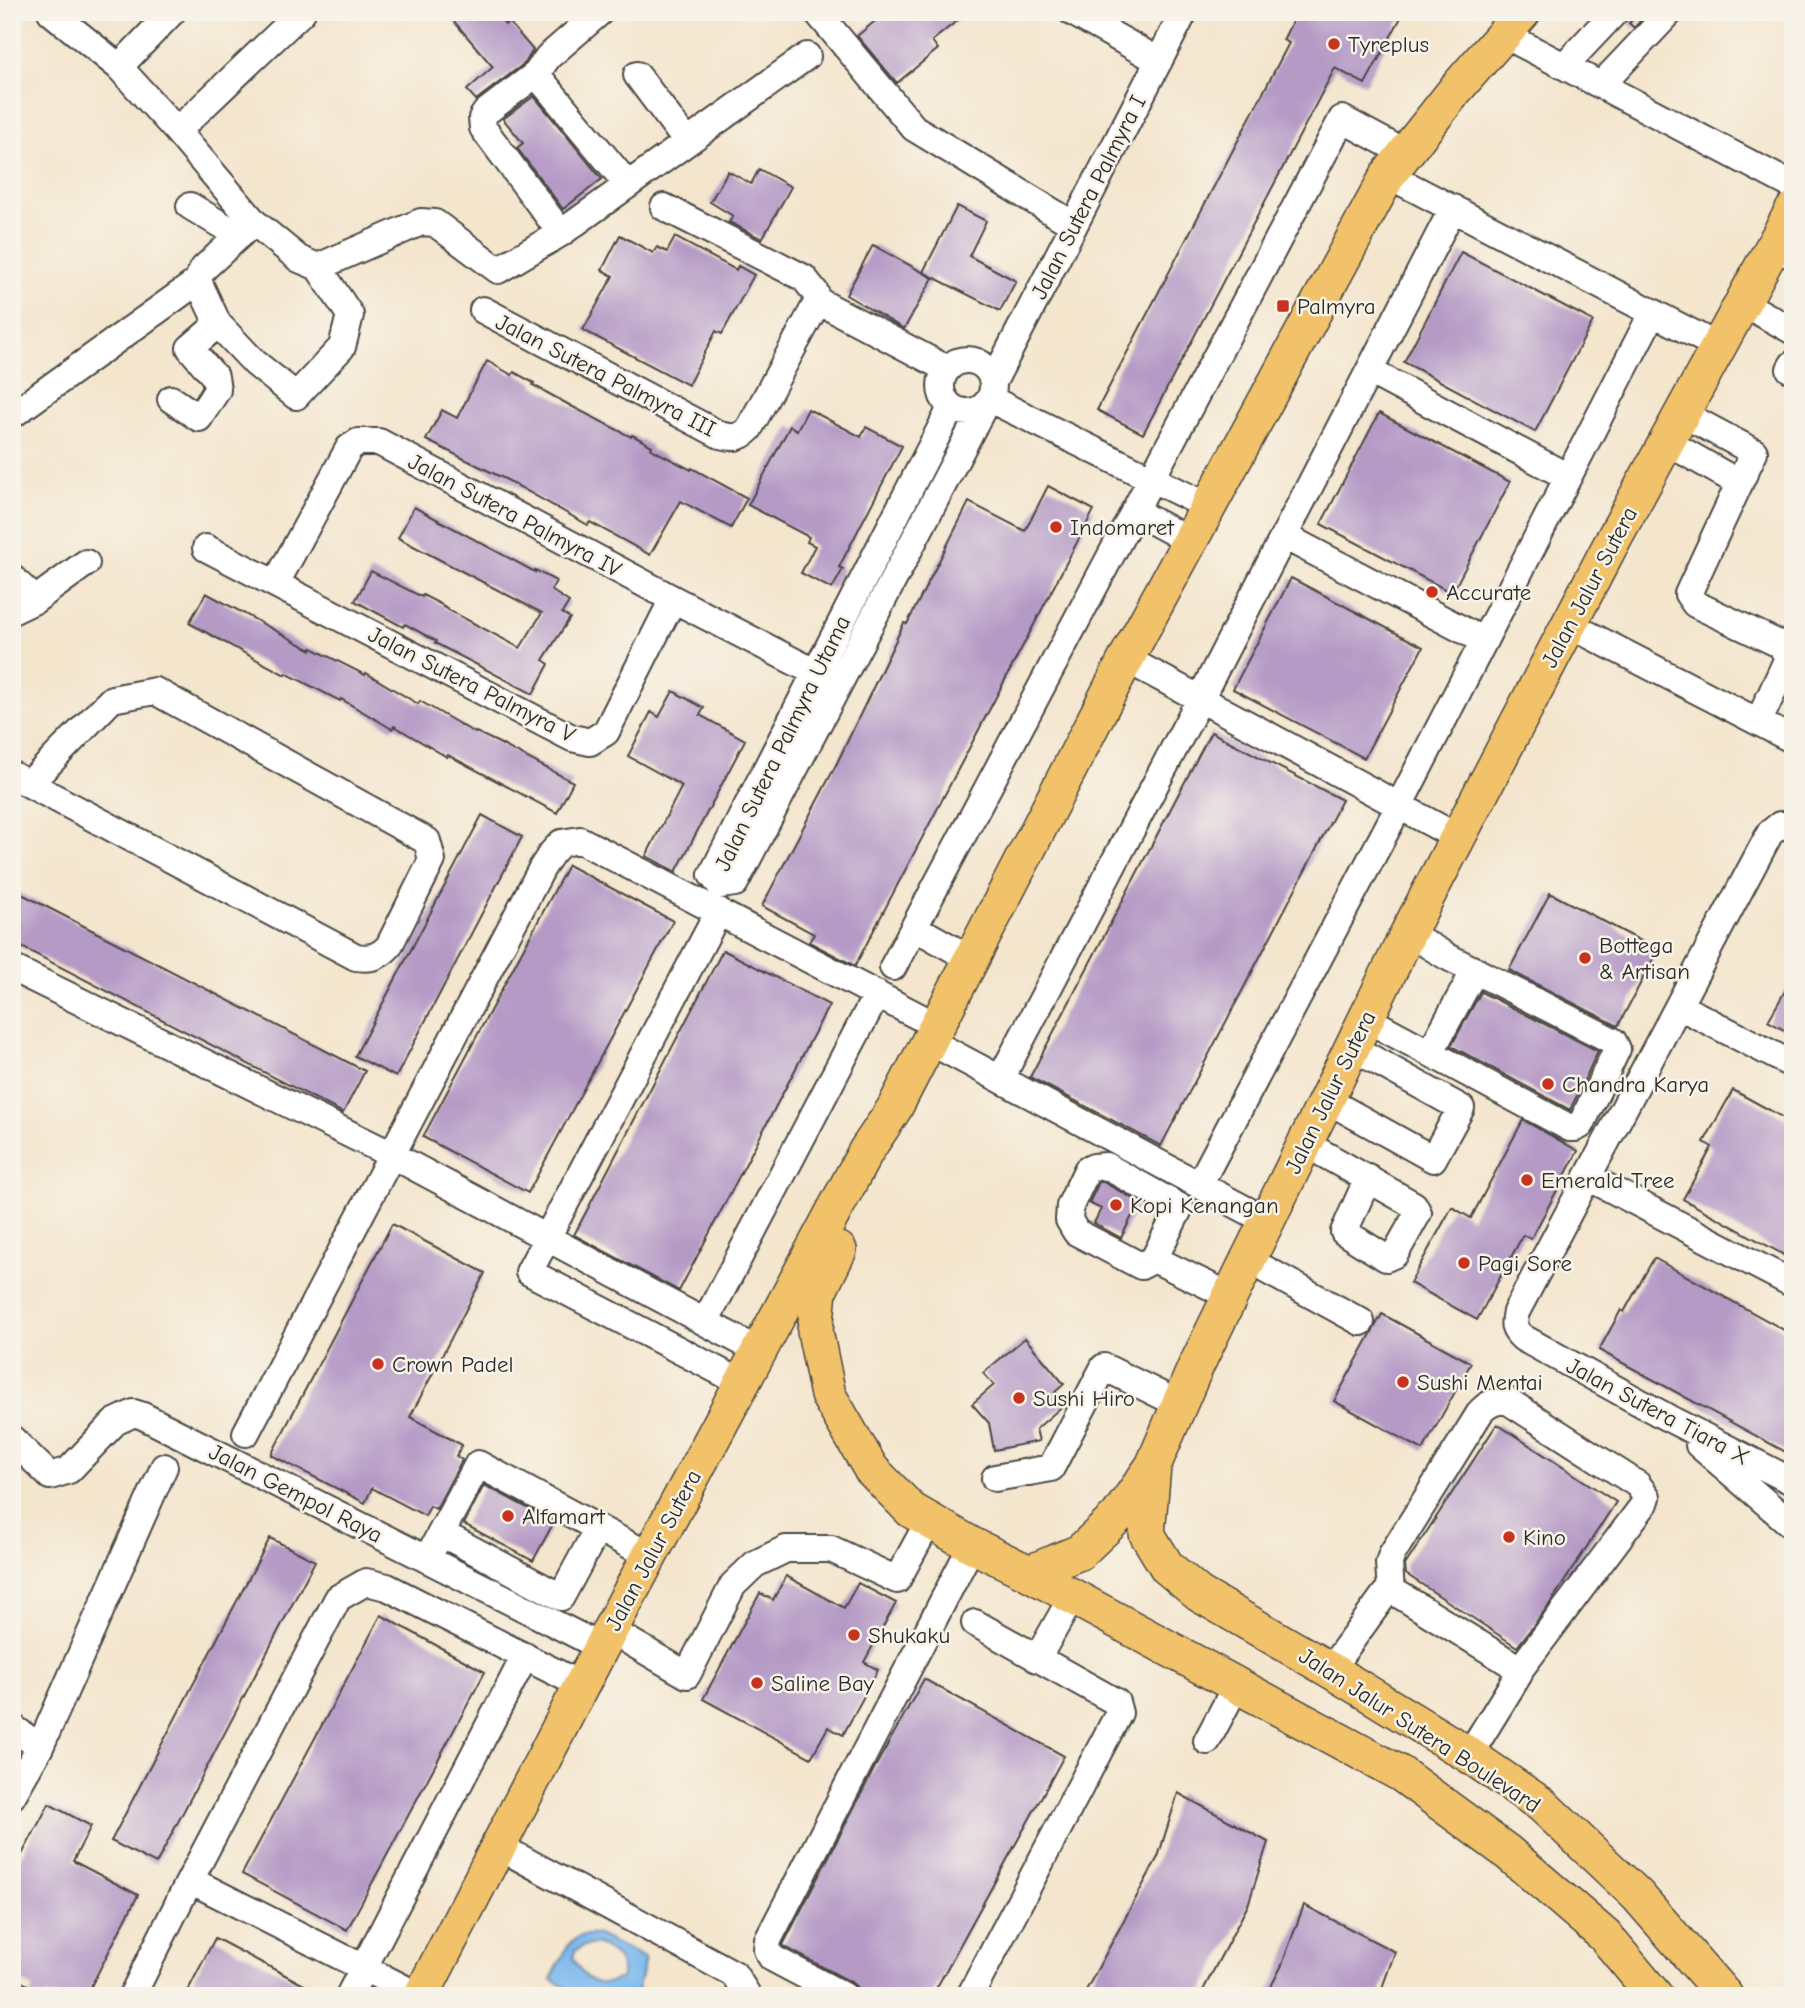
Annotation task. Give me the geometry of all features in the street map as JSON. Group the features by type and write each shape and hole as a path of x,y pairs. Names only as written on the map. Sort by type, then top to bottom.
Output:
{"main road":[{"name":"Jalan Jalur Sutera","path":"420,1996 605,1639 866,1151 894,1109 1126,659 1396,164 1513,23"},
{"name":"Jalan Jalur Sutera","path":"894,1109 884,1161 819,1291 815,1331 828,1395 871,1469 911,1510 972,1545 1029,1573 1080,1552 1118,1516 1153,1466 1230,1296 1408,933 1568,624 1718,347 1743,303 1783,251 1793,210"},
{"name":"Jalan Jalur Sutera Boulevard","path":"1153,1466 1147,1534 1167,1567 1199,1594 1469,1755 1542,1805 1637,1895 1726,1996"},
{"name":"Jalan Jalur Sutera Boulevard","path":"1029,1573 1401,1774 1495,1843 1605,1936 1655,1996"}],"street":[{"path":"51,12 119,66 177,131 246,229"},
{"path":"119,66 172,12"},
{"path":"177,131 302,12"},
{"path":"561,233 483,128 482,118 486,112 536,74 548,57 600,12"},
{"path":"817,12 914,128 1074,225"},
{"path":"1072,12 1159,61"},
{"name":"Jalan Sutera Palmyra I","path":"989,396 1184,12"},
{"path":"1564,66 1615,12"},
{"path":"1601,85 1670,12"},
{"path":"1513,23 1564,66 1793,186"},
{"path":"318,267 421,222 435,223 498,270 561,233 807,55"},
{"path":"536,74 628,185"},
{"path":"637,75 687,142"},
{"path":"892,967 1342,119 1453,208 1718,347"},
{"path":"190,206 246,229 299,260 318,267 350,315 342,347 296,396 255,363 218,324 198,281"},
{"path":"664,206 804,278 815,292 818,301 947,369"},
{"path":"1001,1078 1453,208"},
{"path":"16,406 198,281 204,268 246,229"},
{"name":"Jalan Sutera Palmyra III","path":"483,310 720,435 732,438 742,436 749,429 818,301"},
{"path":"1743,303 1793,331"},
{"path":"1199,1185 1399,806 1653,312"},
{"path":"171,399 199,418 217,390 215,377 190,348 218,324"},
{"path":"962,360 970,360 979,362 991,374 989,396 977,411 951,408 940,384 947,369 962,360"},
{"path":"1369,371 1568,477"},
{"path":"989,396 1209,507"},
{"name":"Jalan Sutera Palmyra Utama","path":"951,408 712,875 720,885 735,883 989,396"},
{"path":"1675,428 1754,452 1688,594 1695,604 1781,645 1788,659 1759,722"},
{"name":"Jalan Sutera Palmyra IV","path":"276,583 349,447 358,442 379,442 673,599 840,684"},
{"path":"1134,511 1190,541"},
{"path":"1284,536 1484,641"},
{"name":"Jalan Sutera Palmyra V","path":"206,548 572,738 590,742 606,732 673,599"},
{"path":"12,578 24,605 86,564"},
{"path":"1568,624 1793,740"},
{"path":"1126,659 1459,838"},
{"path":"155,691 427,841 432,860 389,946 381,954 369,959 356,957 20,779 112,699 155,691"},
{"path":"1793,825 1780,825 1770,833 1588,1177 1793,1284"},
{"path":"246,1433 542,868 561,843 580,840 877,994 1001,1078 1267,1221"},
{"path":"719,911 529,1272 742,1383"},
{"path":"914,927 971,959"},
{"path":"1358,1033 1430,1053 1570,1128 1581,1125 1617,1049 1616,1043 1408,933"},
{"path":"12,968 392,1155 759,1351"},
{"path":"1430,1053 1475,970"},
{"path":"705,1322 877,994"},
{"path":"1679,1006 1793,1065"},
{"path":"1325,1099 1433,1159 1461,1108 1358,1033"},
{"path":"1304,1143 1368,1178"},
{"name":"Jalan Sutera Tiara X","path":"1588,1177 1516,1312 1513,1324 1515,1331 1523,1338 1668,1418 1793,1482"},
{"path":"1154,1259 1230,1296"},
{"path":"1248,1260 1361,1322"},
{"path":"995,1478 1052,1468 1104,1367 1179,1404"},
{"path":"1391,1592 1389,1563 1392,1554 1480,1411 1498,1400 1508,1401 1637,1484 1647,1497 1518,1672 1513,1687 1469,1755"},
{"name":"Jalan Gempol Raya","path":"12,1439 50,1476 69,1470 115,1422 134,1413 144,1416 427,1559 687,1675 733,1585 755,1564 786,1549 831,1549 897,1580 929,1521"},
{"path":"1668,1418 1793,1526"},
{"path":"427,1559 478,1464 650,1556"},
{"path":"12,1796 40,1747 164,1467"},
{"path":"441,1533 561,1597 598,1528"},
{"path":"844,1996 772,1958 767,1950 768,1940 972,1545"},
{"path":"132,1996 338,1598 366,1582 387,1587 581,1685"},
{"path":"1330,1670 1385,1594 1391,1592 1510,1663 1518,1672"},
{"path":"1037,1658 1072,1597"},
{"path":"970,1996 1119,1713 1116,1702 975,1623"},
{"path":"349,1996 525,1656"},
{"path":"1207,1741 1236,1686"},
{"path":"12,1727 40,1747"},
{"path":"498,1846 734,1973 746,1995"},
{"path":"190,1880 420,1996"}],"water":[{"path":"596,1934 645,1958 636,1996 580,1996 551,1979 569,1944 579,1936","holes":["584,1946 601,1946 618,1960 622,1977 599,1983 582,1973 573,1958 575,1951"]}],"building":[{"path":"446,12 494,12 505,25 509,22 533,50 525,63 476,100 467,90 493,67"},
{"path":"886,12 968,12 932,41 938,49 897,83 857,36"},
{"path":"1297,12 1404,12 1365,84 1335,68 1143,434 1097,410 1289,43 1283,40"},
{"path":"1639,12 1648,12 1634,28 1629,23"},
{"path":"534,96 602,179 563,209 517,148 523,143 503,119"},
{"path":"759,169 791,187 762,239 729,222 733,216 710,202 728,171 751,184"},
{"path":"957,206 986,221 969,256 1016,281 1000,311 923,272"},
{"path":"620,235 653,253 657,247 667,252 675,237 736,270 738,266 754,275 722,334 716,331 688,385 583,330 613,276 602,270"},
{"path":"873,245 933,278 904,329 846,295"},
{"path":"1461,252 1593,321 1535,432 1404,362"},
{"path":"487,361 512,375 514,372 573,407 631,437 632,435 652,446 651,449 747,498 731,528 681,501 650,555 426,440 442,410 457,418"},
{"path":"808,409 861,437 866,427 902,446 839,567 843,569 832,589 801,573 815,546 807,542 809,537 748,505 790,426 797,430"},
{"path":"1379,413 1510,482 1452,593 1321,524"},
{"path":"1048,486 1094,510 855,966 809,942 814,934 762,906 837,763 904,623 907,624 969,502 1025,531"},
{"path":"414,507 556,581 551,590 569,602 562,613 570,618 543,660 549,664 533,694 435,643 436,641 405,624 403,627 355,601 371,571 422,597 423,595 520,648 542,613 398,538"},
{"path":"1291,578 1423,647 1364,758 1233,689"},
{"path":"206,593 311,650 312,648 365,675 366,673 418,704 420,701 475,733 573,782 557,813 448,755 447,757 394,726 392,729 341,699 340,701 286,673 285,675 189,623"},
{"path":"673,691 704,708 700,715 745,740 676,872 646,856 682,786 628,756 651,712 659,717"},
{"path":"1211,732 1342,800 1161,1146 1030,1077"},
{"path":"482,815 522,837 396,1077 355,1056"},
{"path":"568,865 673,921 528,1193 423,1137"},
{"path":"12,889 365,1071 343,1113 12,942"},
{"name":"Bottega & Artisan","path":"1550,893 1658,950 1618,1026 1509,970"},
{"path":"723,950 829,1005 679,1291 574,1235"},
{"path":"1793,977 1793,1035 1768,1021"},
{"name":"Chandra Karya","path":"1481,992 1598,1051 1570,1110 1451,1046"},
{"path":"1733,1090 1793,1123 1793,1260 1683,1199 1712,1147 1704,1142"},
{"path":"1523,1120 1578,1151 1531,1239 1523,1235 1477,1320 1410,1283 1452,1207 1471,1218"},
{"name":"Kopi Kenangan","path":"1099,1182 1139,1202 1121,1238 1094,1223 1101,1209 1089,1203"},
{"name":"Crown Padel","path":"392,1224 485,1273 410,1417 462,1445 456,1456 462,1460 436,1509 430,1506 425,1516 372,1488 365,1503 271,1455"},
{"path":"1654,1258 1793,1335 1793,1456 1599,1350"},
{"name":"Sushi Mentai","path":"1382,1314 1471,1363 1423,1450 1334,1401"},
{"name":"Sushi Hiro","path":"1025,1338 1064,1384 1055,1392 1065,1404 1036,1429 1039,1441 994,1450 989,1423 972,1404 994,1385 983,1373"},
{"name":"Kino","path":"1497,1424 1616,1502 1549,1605 1517,1647 1406,1574 1405,1565"},
{"name":"Alfamart","path":"484,1485 554,1522 533,1561 464,1524"},
{"path":"270,1538 315,1561 156,1864 111,1841"},
{"path":"786,1576 844,1608 858,1583 896,1603 864,1662 878,1670 843,1735 828,1727 811,1758 703,1699 760,1593 773,1600"},
{"path":"381,1615 485,1672 347,1930 242,1874"},
{"path":"924,1679 1064,1756 932,1996 860,1996 858,1988 851,1982 783,1945"},
{"path":"1178,1793 1268,1842 1248,1905 1200,1996 1083,1996 1158,1857"},
{"path":"49,1804 91,1826 73,1861 138,1895 86,1996 29,1996 33,1988 12,1977 12,1873"},
{"path":"1304,1905 1395,1952 1379,1996 1266,1996 1281,1967"},
{"path":"215,1938 266,1965 325,1996 185,1996"}],"place":[{"name":"Tyreplus","path":"1334,44"},
{"name":"Palmyra","path":"1283,306"},
{"name":"Indomaret","path":"1056,527"},
{"name":"Accurate","path":"1432,592"},
{"name":"Bottega & Artisan","path":"1585,958"},
{"name":"Chandra Karya","path":"1548,1084"},
{"name":"Emerald Tree","path":"1527,1180"},
{"name":"Kopi Kenangan","path":"1116,1205"},
{"name":"Pagi Sore","path":"1464,1263"},
{"name":"Crown Padel","path":"378,1364"},
{"name":"Sushi Mentai","path":"1403,1382"},
{"name":"Sushi Hiro","path":"1019,1398"},
{"name":"Alfamart","path":"508,1516"},
{"name":"Kino","path":"1509,1537"},
{"name":"Shukaku","path":"854,1635"},
{"name":"Saline Bay","path":"757,1683"}]}
